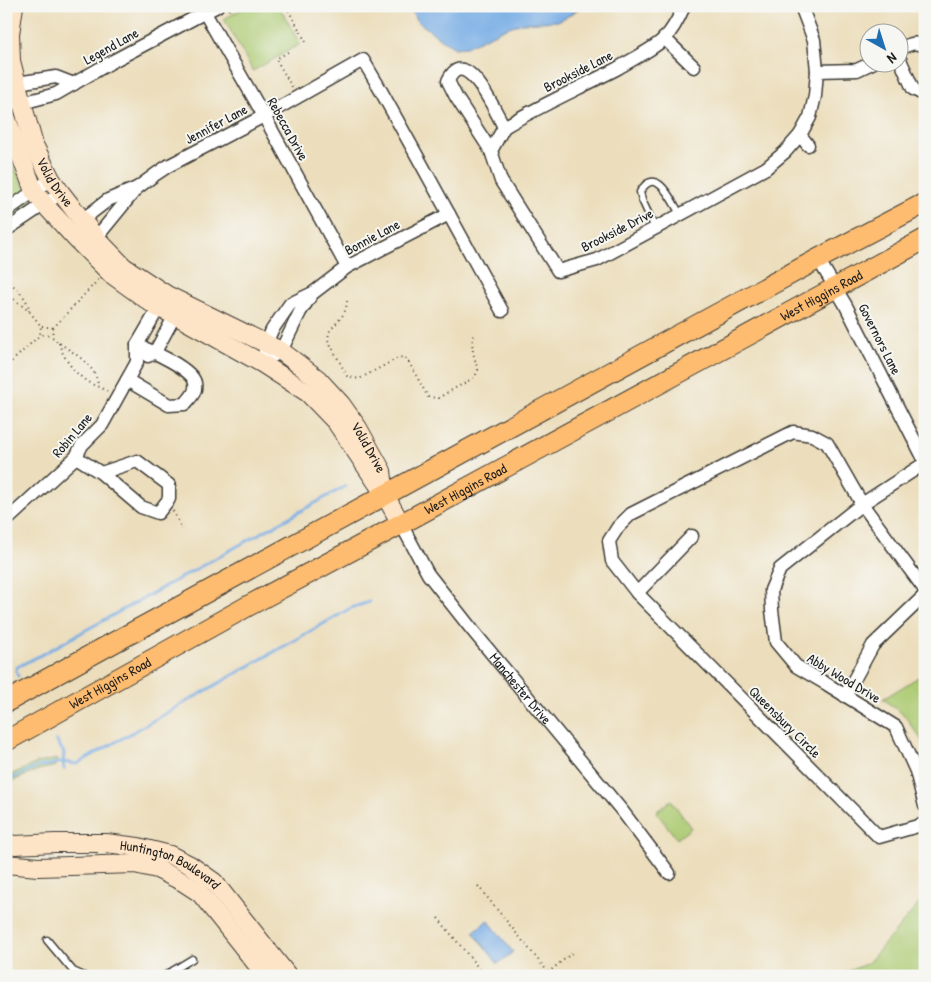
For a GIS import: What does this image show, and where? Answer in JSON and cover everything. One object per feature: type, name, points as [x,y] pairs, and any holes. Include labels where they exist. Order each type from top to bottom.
[{"type":"main road","points":[[6,702],[818,259],[925,203]]},
{"type":"main road","name":"West Higgins Road","points":[[6,741],[248,606],[925,239]]},
{"type":"street","name":"Volid Drive","points":[[14,6],[8,34],[11,88],[14,102],[56,186],[96,238],[124,267],[170,305],[273,347],[318,379],[341,404],[358,428],[382,472],[385,496]]},
{"type":"street","name":"Brookside Lane","points":[[504,127],[532,110],[573,92],[647,52],[664,38],[678,20],[684,6]]},
{"type":"street","name":"Brookside Drive","points":[[491,151],[501,181],[558,271],[596,260],[766,168],[785,152],[804,140],[816,96],[817,71],[814,40],[801,6]]},
{"type":"street","name":"Legend Lane","points":[[14,102],[56,94],[203,10],[220,10]]},
{"type":"street","name":"Rebecca Drive","points":[[203,10],[347,267]]},
{"type":"street","points":[[664,38],[694,67]]},
{"type":"street","points":[[908,46],[915,43],[925,47]]},
{"type":"street","name":"Jennifer Lane","points":[[82,220],[108,200],[137,188],[168,166],[264,116],[363,60],[449,214]]},
{"type":"street","points":[[458,69],[464,69],[471,74],[479,84],[504,127],[491,151],[456,97],[448,81],[451,74],[458,69]]},
{"type":"street","points":[[817,71],[858,70]]},
{"type":"street","points":[[906,72],[913,89],[925,94]]},
{"type":"street","points":[[11,88],[56,77],[74,84]]},
{"type":"street","name":"Volid Drive","points":[[6,117],[39,198],[76,239],[111,274],[170,305],[308,393],[336,422],[385,496]]},
{"type":"street","points":[[6,230],[39,198],[56,186]]},
{"type":"street","name":"Jennifer Lane","points":[[96,238],[137,188]]},
{"type":"street","points":[[6,212],[39,198]]},
{"type":"street","points":[[449,214],[502,311]]},
{"type":"street","name":"Bonnie Lane","points":[[273,347],[272,330],[290,304],[313,293],[347,267],[449,214]]},
{"type":"street","points":[[82,220],[76,239],[96,238]]},
{"type":"street","name":"Governors Lane","points":[[818,259],[836,287],[925,462]]},
{"type":"street","name":"Bonnie Lane","points":[[263,364],[273,347],[313,293]]},
{"type":"street","points":[[138,362],[137,345],[170,305]]},
{"type":"street","points":[[155,352],[170,305]]},
{"type":"street","points":[[127,380],[169,405],[185,404],[194,394],[195,383],[190,373],[155,352],[137,345]]},
{"type":"street","name":"Robin Lane","points":[[6,520],[76,457],[82,445],[102,425],[138,362],[155,352]]},
{"type":"street","name":"Queensbury Circle","points":[[925,590],[862,504],[827,443],[812,435],[793,432],[631,514],[618,527],[609,541],[612,560],[637,593],[879,837],[925,824]]},
{"type":"street","points":[[76,457],[101,473],[141,506],[158,513],[169,499],[169,485],[137,461],[101,473]]},
{"type":"street","name":"Abby Wood Drive","points":[[925,462],[862,504],[780,568],[771,590],[776,642],[796,666],[896,726],[916,771],[925,806]]},
{"type":"street","name":"Manchester Drive","points":[[385,496],[428,574],[623,812],[669,873]]},
{"type":"street","points":[[637,593],[692,536]]},
{"type":"street","points":[[846,696],[873,645],[925,595]]},
{"type":"street","name":"Huntington Boulevard","points":[[6,843],[15,845],[106,843],[138,846],[170,855],[190,865],[214,882],[288,976]]},
{"type":"street","name":"Huntington Boulevard","points":[[6,864],[38,867],[135,864],[157,869],[200,893],[266,976]]},
{"type":"lane","points":[[655,228],[642,200],[640,192],[644,185],[656,182],[663,187],[680,214]]},
{"type":"lane","points":[[47,940],[73,971],[84,976]]},
{"type":"lane","points":[[164,976],[192,959]]},
{"type":"path","points":[[220,10],[235,6]]},
{"type":"path","points":[[286,6],[306,42]]},
{"type":"path","points":[[288,52],[276,59],[293,89]]},
{"type":"path","points":[[6,279],[25,298],[29,311]]},
{"type":"path","points":[[52,336],[53,328],[99,280]]},
{"type":"path","points":[[6,293],[29,311],[41,326],[53,328]]},
{"type":"path","points":[[346,301],[346,309],[329,332],[328,340],[347,376],[359,379],[400,357],[407,359],[428,397],[438,398],[475,377],[478,370],[472,348],[474,332]]},
{"type":"path","points":[[8,365],[40,335],[41,326]]},
{"type":"path","points":[[40,335],[52,336],[76,354],[96,376],[98,386],[88,382],[79,374],[64,355],[59,343]]},
{"type":"path","points":[[173,511],[182,529]]},
{"type":"path","points":[[478,886],[548,972]]},
{"type":"path","points":[[438,918],[485,976]]},
{"type":"path","points":[[544,976],[572,953]]},
{"type":"green space","points":[[247,6],[279,6],[300,44],[253,71],[224,19]]},
{"type":"green space","points":[[6,152],[32,201],[6,224]]},
{"type":"green space","points":[[925,673],[925,747],[904,715],[883,699]]},
{"type":"green space","points":[[58,759],[56,766],[38,770],[6,784],[6,777],[37,763]]},
{"type":"green space","points":[[671,800],[691,828],[677,839],[656,812]]},
{"type":"green space","points":[[925,897],[925,976],[837,976],[868,963]]},
{"type":"water","points":[[410,6],[582,6],[558,21],[522,23],[506,28],[466,47],[455,48],[416,20]]},
{"type":"water","points":[[488,920],[513,952],[498,964],[473,932]]},
{"type":"waterway","points":[[18,676],[17,667],[346,486]]},
{"type":"waterway","points":[[6,781],[37,767],[63,762],[77,764],[351,608],[369,602]]},
{"type":"waterway","points":[[56,740],[64,753],[64,769]]}]
